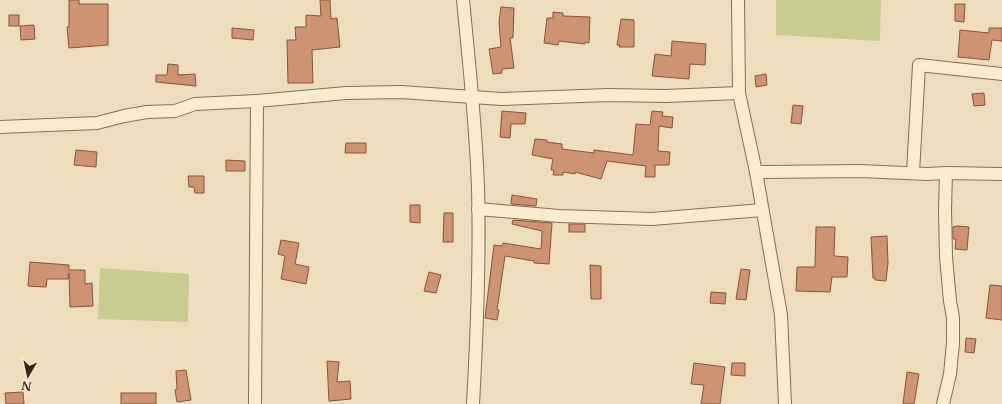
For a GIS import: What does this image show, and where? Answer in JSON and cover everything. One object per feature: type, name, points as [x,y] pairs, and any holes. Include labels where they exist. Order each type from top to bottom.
[{"type":"street","points":[[464,0],[473,98],[478,209],[479,258],[473,404]]},
{"type":"street","points":[[738,0],[739,93],[756,172],[781,315],[785,404]]},
{"type":"street","points":[[913,173],[919,65],[1002,74]]},
{"type":"street","points":[[0,127],[97,123],[147,112],[175,111],[195,104],[257,101],[346,93],[401,92],[501,100],[608,95],[665,96],[739,93]]},
{"type":"street","points":[[254,404],[257,101]]},
{"type":"street","points":[[756,172],[860,171],[927,174],[1002,174]]},
{"type":"street","points":[[943,404],[950,374],[953,344],[953,318],[946,257],[946,173]]},
{"type":"street","points":[[478,209],[559,216],[652,219],[762,210]]},
{"type":"green space","points":[[776,0],[881,0],[880,41],[776,35]]},
{"type":"green space","points":[[100,268],[189,274],[188,322],[98,319]]},
{"type":"building","points":[[69,0],[79,0],[79,4],[108,4],[108,45],[69,48],[67,27],[69,27]]},
{"type":"building","points":[[320,0],[330,0],[331,19],[337,18],[340,47],[312,50],[313,83],[288,83],[287,40],[296,40],[295,27],[306,27],[306,15],[321,16]]},
{"type":"building","points":[[955,4],[965,4],[964,22],[955,21]]},
{"type":"building","points":[[501,7],[514,8],[513,38],[510,38],[514,68],[502,69],[502,73],[493,74],[489,49],[501,47],[499,22]]},
{"type":"building","points":[[553,12],[563,13],[563,16],[590,17],[589,43],[585,42],[585,44],[559,41],[558,45],[544,43],[547,18],[553,18]]},
{"type":"building","points":[[9,15],[19,15],[19,26],[9,26]]},
{"type":"building","points":[[621,19],[634,20],[634,47],[619,47],[620,45],[617,45]]},
{"type":"building","points":[[34,25],[35,39],[21,40],[20,26]]},
{"type":"building","points":[[232,28],[254,30],[253,40],[232,38]]},
{"type":"building","points":[[989,28],[1002,28],[1002,41],[992,40],[989,60],[958,57],[960,30],[989,33]]},
{"type":"building","points":[[672,41],[706,44],[705,65],[690,64],[689,79],[652,76],[655,54],[671,56]]},
{"type":"building","points":[[168,64],[178,65],[178,75],[195,74],[196,86],[156,82],[156,75],[167,75]]},
{"type":"building","points":[[766,74],[767,85],[756,87],[755,76]]},
{"type":"building","points":[[984,93],[985,105],[974,106],[972,94]]},
{"type":"building","points":[[793,105],[803,106],[801,124],[791,123]]},
{"type":"building","points":[[502,111],[526,113],[525,124],[511,124],[510,138],[500,137]]},
{"type":"building","points":[[652,111],[663,112],[662,116],[673,117],[672,128],[659,126],[658,151],[670,152],[669,165],[655,165],[655,177],[645,177],[646,166],[607,161],[601,179],[575,172],[575,174],[563,172],[563,175],[553,175],[554,170],[551,170],[553,159],[532,155],[535,139],[547,140],[547,142],[562,144],[562,149],[594,153],[594,150],[633,155],[636,124],[650,125]]},
{"type":"building","points":[[346,143],[366,143],[366,153],[345,153]]},
{"type":"building","points":[[76,150],[97,152],[96,167],[74,165]]},
{"type":"building","points":[[226,160],[245,161],[245,171],[226,171]]},
{"type":"building","points":[[188,176],[204,176],[204,193],[195,193],[194,187],[189,187]]},
{"type":"building","points":[[512,195],[537,199],[536,206],[511,204]]},
{"type":"building","points":[[410,205],[420,205],[420,223],[410,222]]},
{"type":"building","points":[[444,213],[453,213],[453,242],[443,242]]},
{"type":"building","points":[[513,220],[552,223],[549,264],[534,263],[534,261],[505,256],[497,310],[499,310],[497,320],[485,318],[494,245],[502,246],[503,243],[541,249],[542,231],[512,224]]},
{"type":"building","points":[[569,224],[585,224],[585,232],[569,232]]},
{"type":"building","points":[[816,227],[835,227],[834,256],[848,257],[847,277],[832,277],[830,292],[796,291],[797,267],[815,267]]},
{"type":"building","points":[[953,227],[969,227],[967,250],[955,249],[956,239],[953,239]]},
{"type":"building","points":[[887,236],[888,263],[886,281],[875,280],[875,278],[873,278],[871,237]]},
{"type":"building","points":[[281,240],[299,243],[295,264],[309,267],[306,284],[281,279],[285,256],[278,254]]},
{"type":"building","points":[[30,262],[69,265],[69,270],[85,270],[85,284],[92,283],[93,306],[70,307],[69,273],[68,279],[47,279],[46,287],[28,286]]},
{"type":"building","points":[[590,265],[601,266],[601,299],[591,299]]},
{"type":"building","points":[[741,269],[750,270],[746,300],[736,299]]},
{"type":"building","points":[[429,272],[441,275],[436,293],[424,291]]},
{"type":"building","points":[[990,285],[1002,286],[1002,320],[986,318]]},
{"type":"building","points":[[711,292],[726,293],[725,304],[710,303]]},
{"type":"building","points":[[966,338],[976,339],[974,353],[965,352]]},
{"type":"building","points":[[327,361],[339,362],[337,382],[350,381],[351,399],[329,401]]},
{"type":"building","points":[[694,363],[725,367],[720,404],[701,404],[704,385],[691,384]]},
{"type":"building","points":[[732,363],[745,363],[745,376],[731,375]]},
{"type":"building","points":[[186,370],[191,400],[177,402],[175,390],[177,389],[176,371]]},
{"type":"building","points":[[907,372],[919,374],[914,404],[903,404]]},
{"type":"building","points":[[23,392],[24,404],[6,404],[5,393]]},
{"type":"building","points":[[121,393],[156,393],[156,404],[121,404]]}]
